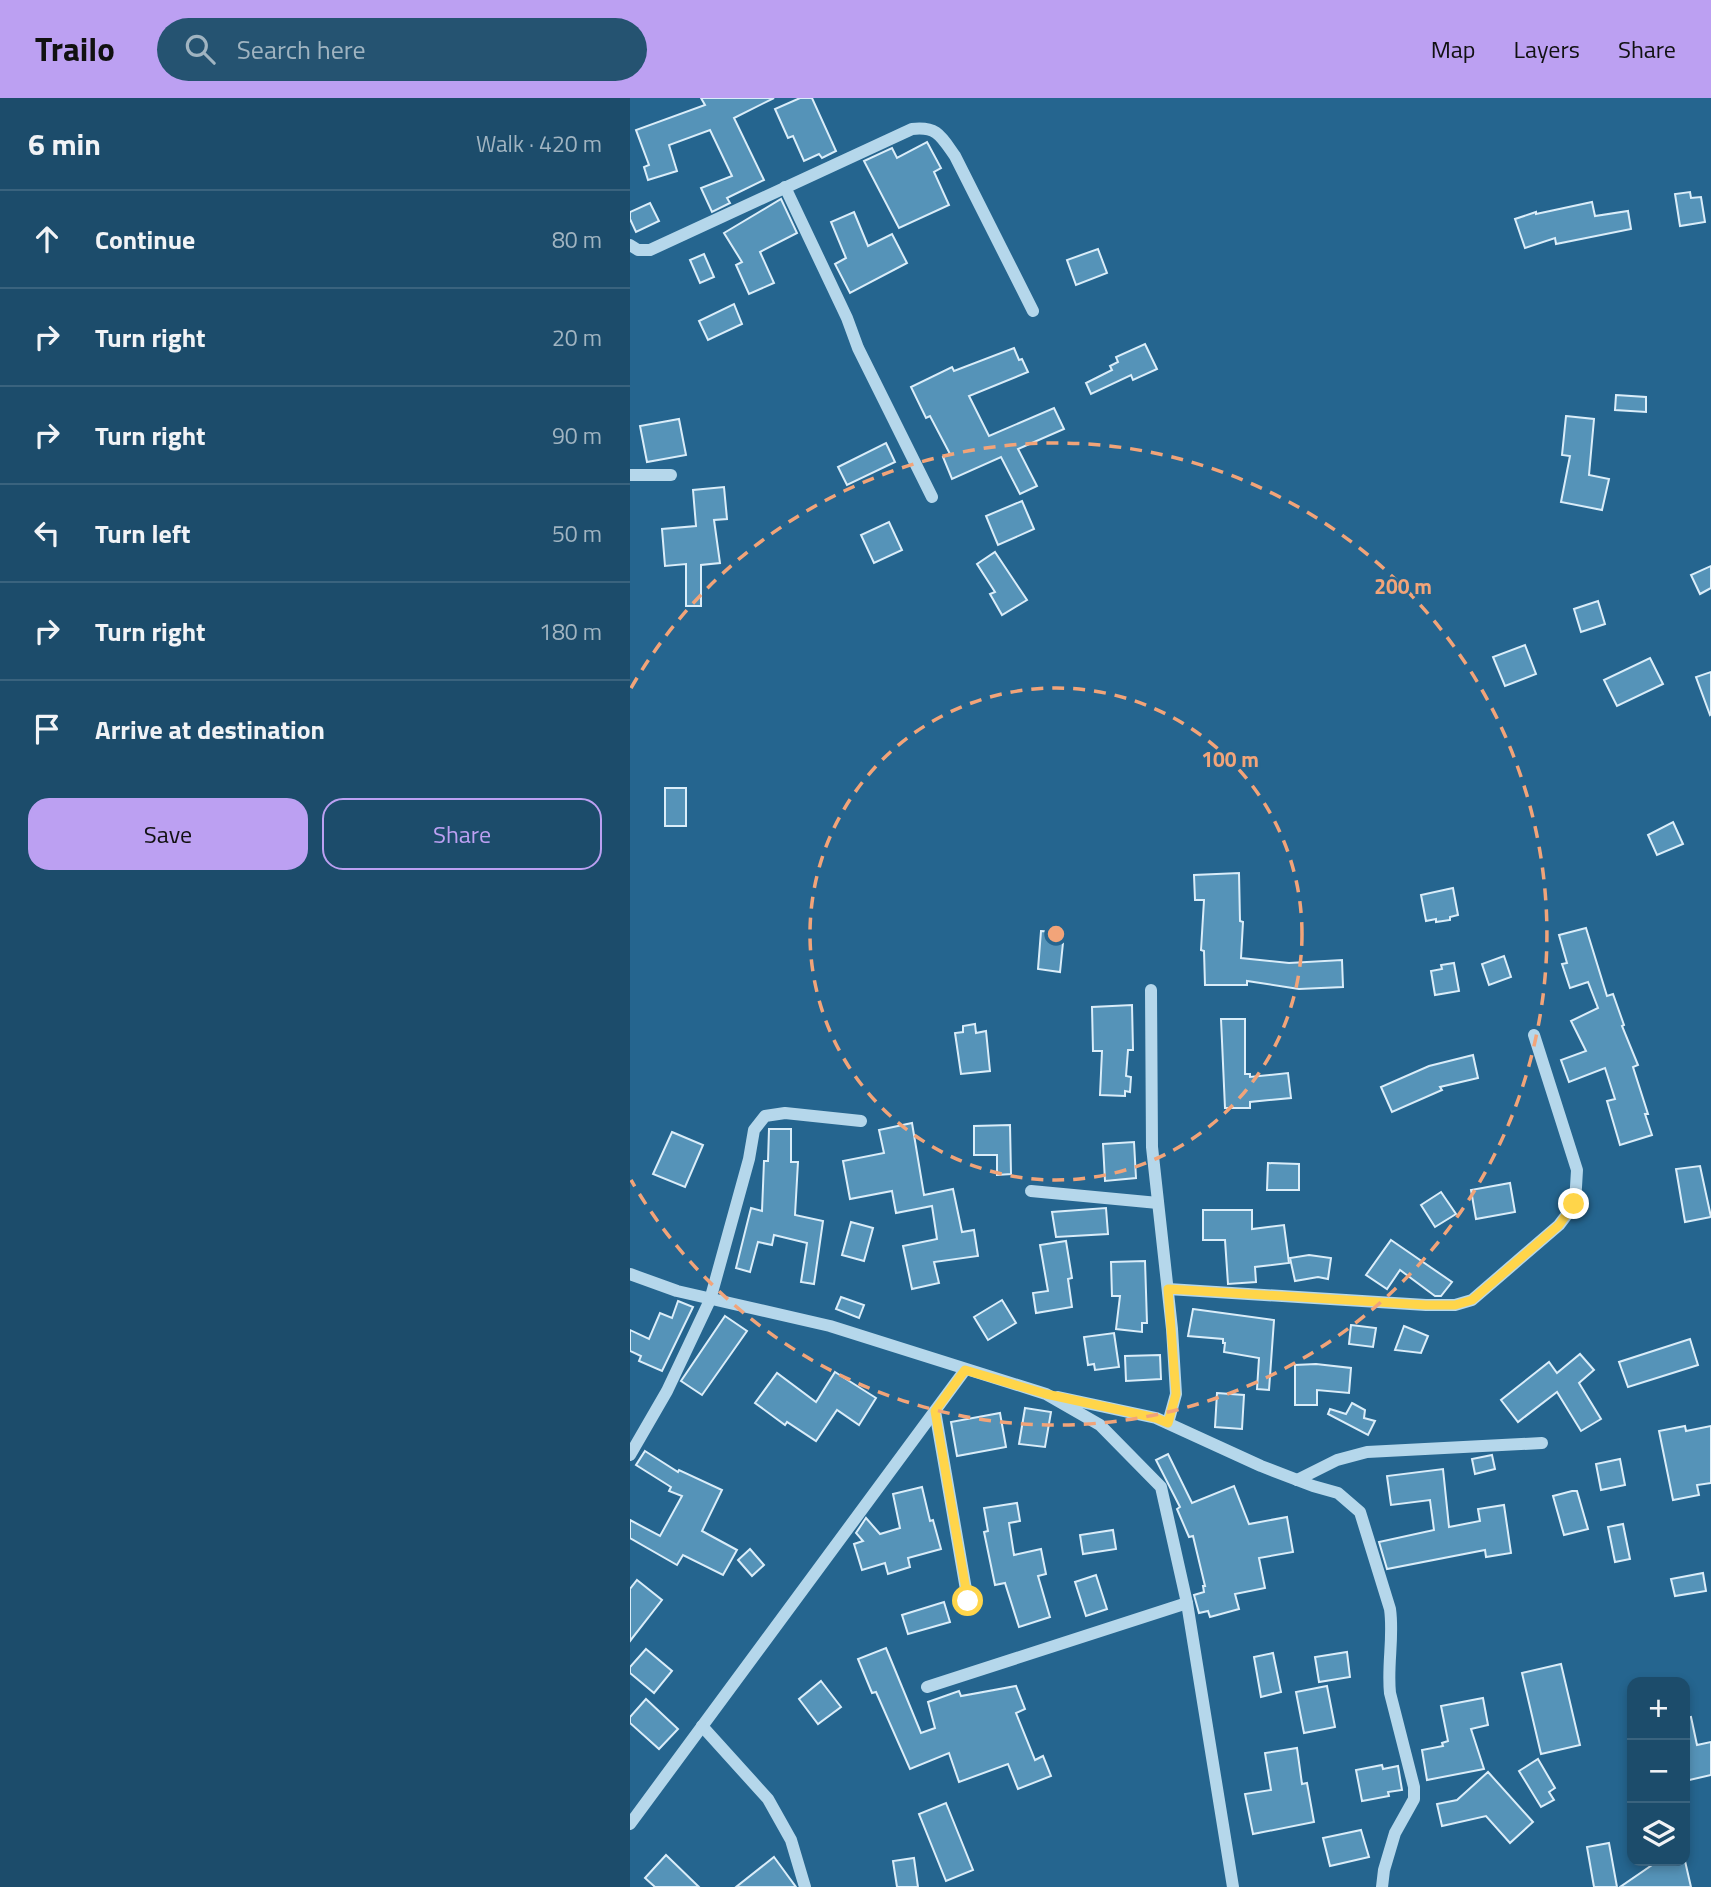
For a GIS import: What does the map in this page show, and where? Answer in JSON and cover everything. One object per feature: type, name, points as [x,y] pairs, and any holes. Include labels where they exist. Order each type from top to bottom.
[{"type":"street","points":[[630,245],[638,250],[650,250],[912,129],[925,127],[934,130],[955,156],[1033,311]]},
{"type":"street","points":[[786,187],[847,318],[858,348],[932,497]]},
{"type":"street","points":[[630,475],[671,475]]},
{"type":"street","points":[[1151,990],[1152,1147],[1168,1289],[1176,1394],[1168,1423]]},
{"type":"street","points":[[1168,1289],[1426,1305],[1455,1305],[1472,1300],[1559,1225],[1574,1204],[1577,1170],[1534,1035]]},
{"type":"street","points":[[630,1455],[667,1391],[710,1300],[749,1158],[754,1130],[765,1116],[785,1112],[861,1121]]},
{"type":"street","points":[[1031,1191],[1158,1203]]},
{"type":"street","points":[[630,1274],[710,1300],[830,1326],[1046,1394],[1156,1418],[1297,1480],[1338,1493],[1360,1512],[1391,1609],[1388,1679],[1415,1787],[1414,1799],[1395,1833],[1382,1887]]},
{"type":"street","points":[[630,1824],[965,1370]]},
{"type":"street","points":[[1046,1394],[1100,1425],[1161,1487],[1187,1603],[1233,1887]]},
{"type":"street","points":[[935,1411],[968,1601]]},
{"type":"street","points":[[1297,1480],[1337,1460],[1367,1452],[1542,1443]]},
{"type":"street","points":[[927,1687],[1187,1603]]},
{"type":"street","points":[[702,1727],[768,1798],[790,1840],[805,1887]]},
{"type":"building","points":[[701,98],[774,98],[734,118],[764,180],[727,198],[730,203],[712,212],[701,188],[732,176],[710,130],[669,145],[677,171],[648,180],[644,167],[649,165],[636,130],[705,105]]},
{"type":"building","points":[[800,98],[812,98],[836,151],[822,158],[819,154],[804,161],[793,136],[788,138],[775,109]]},
{"type":"building","points":[[927,142],[941,168],[934,172],[949,205],[899,228],[864,161],[892,148],[897,158]]},
{"type":"building","points":[[1690,192],[1691,198],[1701,197],[1705,222],[1680,226],[1675,194]]},
{"type":"building","points":[[781,199],[797,233],[760,252],[774,283],[749,294],[736,265],[742,262],[724,233]]},
{"type":"building","points":[[1592,202],[1595,216],[1628,211],[1631,229],[1556,244],[1555,238],[1525,248],[1515,219],[1536,212]]},
{"type":"building","points":[[650,203],[659,221],[636,232],[630,212]]},
{"type":"building","points":[[854,212],[868,246],[892,234],[907,263],[850,293],[835,264],[846,258],[831,222]]},
{"type":"building","points":[[1098,249],[1107,273],[1076,285],[1067,260]]},
{"type":"building","points":[[704,254],[714,277],[700,283],[690,260]]},
{"type":"building","points":[[734,304],[742,324],[708,340],[699,321]]},
{"type":"building","points":[[1145,344],[1157,369],[1133,380],[1131,375],[1091,394],[1086,383],[1112,370],[1110,366],[1118,362],[1116,357]]},
{"type":"building","points":[[1014,348],[1028,372],[969,396],[989,436],[1054,408],[1064,429],[1018,449],[1037,486],[1020,494],[1001,457],[952,479],[943,457],[950,454],[930,416],[926,418],[911,387],[952,367],[954,371]]},
{"type":"building","points":[[1616,395],[1646,397],[1646,412],[1615,410]]},
{"type":"building","points":[[1566,416],[1594,419],[1589,475],[1609,479],[1602,510],[1561,502],[1570,456],[1562,455]]},
{"type":"building","points":[[679,419],[686,455],[647,462],[640,426]]},
{"type":"building","points":[[886,443],[895,462],[847,485],[838,467]]},
{"type":"building","points":[[724,487],[727,519],[714,520],[720,563],[701,565],[701,606],[686,606],[686,564],[665,566],[662,529],[696,526],[693,490]]},
{"type":"building","points":[[1022,501],[1034,529],[998,545],[986,516]]},
{"type":"building","points":[[889,522],[902,550],[874,563],[861,535]]},
{"type":"building","points":[[995,552],[1027,600],[1002,615],[990,594],[995,592],[977,564]]},
{"type":"building","points":[[1711,566],[1711,588],[1700,594],[1691,575]]},
{"type":"building","points":[[1598,601],[1605,624],[1581,632],[1574,609]]},
{"type":"building","points":[[1525,645],[1536,674],[1505,686],[1493,657]]},
{"type":"building","points":[[1650,658],[1663,684],[1617,706],[1604,680]]},
{"type":"building","points":[[1711,672],[1711,714],[1710,715],[1696,677]]},
{"type":"building","points":[[665,788],[686,788],[686,826],[665,826]]},
{"type":"building","points":[[1673,822],[1683,844],[1657,855],[1648,835]]},
{"type":"building","points":[[1239,873],[1240,921],[1243,922],[1241,958],[1289,963],[1342,960],[1343,987],[1299,989],[1247,981],[1247,985],[1205,985],[1204,951],[1201,950],[1204,900],[1195,900],[1194,875]]},
{"type":"building","points":[[1453,888],[1458,915],[1450,917],[1450,920],[1426,921],[1421,895]]},
{"type":"building","points":[[1586,928],[1607,996],[1613,994],[1624,1025],[1622,1026],[1638,1065],[1633,1067],[1652,1135],[1620,1145],[1607,1101],[1615,1099],[1605,1068],[1569,1082],[1561,1060],[1586,1051],[1571,1021],[1598,1008],[1588,982],[1570,988],[1562,964],[1567,963],[1559,935]]},
{"type":"building","points":[[1041,931],[1064,933],[1060,972],[1038,969]]},
{"type":"building","points":[[1504,956],[1511,977],[1489,985],[1482,964]]},
{"type":"building","points":[[1454,963],[1459,991],[1435,995],[1431,971],[1442,969],[1441,965]]},
{"type":"building","points":[[1132,1005],[1133,1050],[1128,1050],[1126,1076],[1131,1077],[1130,1092],[1125,1091],[1125,1096],[1100,1095],[1102,1051],[1093,1051],[1092,1007]]},
{"type":"building","points":[[1221,1019],[1245,1019],[1245,1074],[1250,1074],[1250,1077],[1288,1073],[1291,1098],[1250,1102],[1250,1108],[1225,1108]]},
{"type":"building","points":[[975,1024],[976,1033],[986,1031],[990,1071],[961,1074],[955,1033],[963,1032],[963,1026]]},
{"type":"building","points":[[1473,1055],[1478,1078],[1440,1087],[1442,1090],[1392,1112],[1381,1087],[1429,1066]]},
{"type":"building","points":[[912,1123],[924,1195],[953,1189],[962,1232],[974,1230],[978,1256],[934,1262],[939,1283],[912,1289],[903,1246],[937,1239],[932,1206],[896,1213],[892,1191],[850,1199],[843,1161],[884,1153],[879,1130]]},
{"type":"building","points":[[1010,1125],[1011,1174],[997,1175],[997,1155],[974,1155],[974,1126]]},
{"type":"building","points":[[769,1129],[791,1129],[791,1162],[798,1162],[795,1215],[823,1221],[814,1284],[801,1282],[807,1243],[774,1235],[772,1245],[758,1242],[750,1272],[736,1268],[751,1208],[762,1211],[764,1161],[768,1161]]},
{"type":"building","points":[[672,1132],[703,1145],[685,1187],[653,1174]]},
{"type":"building","points":[[1134,1142],[1136,1178],[1105,1181],[1103,1144]]},
{"type":"building","points":[[1268,1163],[1299,1164],[1299,1190],[1267,1190]]},
{"type":"building","points":[[1700,1166],[1711,1217],[1685,1222],[1676,1169]]},
{"type":"building","points":[[1510,1183],[1515,1212],[1476,1219],[1471,1190]]},
{"type":"building","points":[[1441,1192],[1456,1214],[1435,1227],[1421,1205]]},
{"type":"building","points":[[1106,1208],[1108,1234],[1056,1237],[1052,1212]]},
{"type":"building","points":[[1203,1210],[1252,1210],[1252,1229],[1284,1225],[1289,1263],[1255,1267],[1256,1282],[1228,1284],[1225,1240],[1203,1240]]},
{"type":"building","points":[[851,1222],[873,1228],[864,1261],[842,1255]]},
{"type":"building","points":[[1391,1240],[1452,1282],[1441,1296],[1435,1296],[1400,1270],[1387,1289],[1366,1275]]},
{"type":"building","points":[[1066,1241],[1072,1278],[1068,1279],[1072,1307],[1036,1313],[1033,1293],[1048,1291],[1040,1245]]},
{"type":"building","points":[[1309,1255],[1331,1258],[1328,1279],[1318,1277],[1295,1281],[1290,1258]]},
{"type":"building","points":[[1145,1261],[1147,1323],[1142,1323],[1142,1332],[1116,1329],[1120,1296],[1112,1296],[1111,1262]]},
{"type":"building","points":[[841,1297],[864,1305],[859,1318],[836,1309]]},
{"type":"building","points":[[1002,1300],[1016,1323],[988,1340],[974,1317]]},
{"type":"building","points":[[678,1301],[693,1307],[662,1371],[639,1361],[641,1356],[630,1351],[630,1330],[649,1339],[660,1313],[672,1318]]},
{"type":"building","points":[[1193,1309],[1274,1320],[1269,1390],[1257,1389],[1259,1358],[1224,1352],[1223,1339],[1188,1336]]},
{"type":"building","points":[[725,1316],[747,1331],[702,1395],[681,1381]]},
{"type":"building","points":[[1351,1325],[1376,1328],[1373,1347],[1349,1344]]},
{"type":"building","points":[[1404,1326],[1428,1336],[1421,1353],[1395,1350]]},
{"type":"building","points":[[1114,1333],[1119,1367],[1095,1370],[1094,1364],[1088,1365],[1084,1337]]},
{"type":"building","points":[[1690,1339],[1698,1365],[1628,1387],[1619,1362]]},
{"type":"building","points":[[1580,1354],[1594,1370],[1579,1383],[1601,1419],[1581,1431],[1557,1392],[1518,1422],[1501,1400],[1549,1362],[1557,1373]]},
{"type":"building","points":[[1160,1355],[1161,1379],[1126,1381],[1125,1356]]},
{"type":"building","points":[[1316,1364],[1351,1368],[1349,1393],[1317,1390],[1317,1405],[1295,1405],[1295,1365]]},
{"type":"building","points":[[835,1372],[876,1398],[859,1425],[837,1410],[816,1441],[787,1422],[785,1425],[755,1403],[777,1373],[816,1402]]},
{"type":"building","points":[[1217,1393],[1244,1395],[1242,1429],[1215,1427]]},
{"type":"building","points":[[1352,1403],[1365,1410],[1364,1418],[1375,1421],[1368,1435],[1328,1414],[1330,1409],[1346,1414]]},
{"type":"building","points":[[1025,1408],[1051,1412],[1045,1447],[1019,1444]]},
{"type":"building","points":[[1000,1413],[1006,1447],[957,1456],[951,1422]]},
{"type":"building","points":[[1685,1426],[1686,1431],[1711,1426],[1711,1483],[1697,1485],[1699,1495],[1673,1500],[1659,1431]]},
{"type":"building","points":[[645,1451],[678,1472],[679,1470],[722,1490],[702,1531],[737,1550],[723,1575],[683,1555],[677,1565],[630,1538],[630,1520],[660,1536],[682,1496],[669,1491],[671,1487],[636,1465]]},
{"type":"building","points":[[1168,1454],[1192,1503],[1234,1486],[1249,1524],[1287,1517],[1293,1552],[1259,1558],[1265,1588],[1235,1594],[1239,1609],[1210,1617],[1208,1611],[1199,1613],[1194,1595],[1204,1592],[1205,1586],[1193,1536],[1189,1537],[1177,1509],[1180,1507],[1156,1460]]},
{"type":"building","points":[[1492,1455],[1495,1469],[1475,1474],[1472,1459]]},
{"type":"building","points":[[1620,1459],[1625,1485],[1601,1490],[1596,1464]]},
{"type":"building","points":[[1443,1469],[1449,1527],[1480,1521],[1478,1509],[1504,1505],[1511,1553],[1486,1557],[1485,1550],[1387,1569],[1379,1542],[1434,1530],[1430,1500],[1391,1505],[1387,1476]]},
{"type":"building","points":[[922,1487],[930,1521],[933,1520],[941,1549],[908,1558],[910,1567],[888,1574],[885,1563],[862,1570],[854,1544],[863,1541],[856,1533],[866,1518],[880,1534],[900,1528],[893,1494]]},
{"type":"building","points":[[1577,1491],[1588,1529],[1564,1535],[1553,1496]]},
{"type":"building","points":[[1017,1503],[1020,1521],[1009,1523],[1014,1555],[1041,1549],[1046,1574],[1038,1576],[1050,1617],[1019,1627],[1005,1583],[995,1585],[984,1532],[988,1531],[984,1508]]},
{"type":"building","points":[[1623,1524],[1630,1559],[1615,1562],[1608,1527]]},
{"type":"building","points":[[1113,1530],[1116,1549],[1083,1554],[1080,1535]]},
{"type":"building","points":[[750,1549],[764,1565],[752,1576],[738,1560]]},
{"type":"building","points":[[1703,1573],[1706,1591],[1675,1596],[1671,1579]]},
{"type":"building","points":[[1096,1575],[1107,1609],[1086,1616],[1075,1582]]},
{"type":"building","points":[[637,1580],[662,1600],[630,1641],[630,1589]]},
{"type":"building","points":[[944,1602],[950,1622],[908,1634],[902,1615]]},
{"type":"building","points":[[886,1648],[921,1733],[935,1728],[928,1702],[959,1691],[961,1696],[1016,1686],[1025,1709],[1016,1713],[1035,1760],[1043,1756],[1051,1776],[1018,1789],[1008,1764],[959,1782],[949,1753],[910,1769],[876,1692],[872,1693],[858,1659]]},
{"type":"building","points":[[646,1649],[672,1671],[654,1693],[630,1673],[630,1667]]},
{"type":"building","points":[[1347,1652],[1350,1677],[1319,1682],[1315,1657]]},
{"type":"building","points":[[1273,1653],[1281,1692],[1261,1697],[1254,1657]]},
{"type":"building","points":[[1561,1664],[1580,1745],[1541,1754],[1522,1673]]},
{"type":"building","points":[[821,1681],[841,1707],[818,1724],[799,1699]]},
{"type":"building","points":[[1327,1686],[1335,1727],[1304,1733],[1296,1692]]},
{"type":"building","points":[[1483,1698],[1488,1725],[1471,1729],[1484,1769],[1427,1780],[1422,1750],[1443,1746],[1442,1743],[1448,1741],[1441,1706]]},
{"type":"building","points":[[646,1699],[678,1729],[659,1749],[630,1723],[630,1717]]},
{"type":"building","points":[[1690,1717],[1697,1745],[1711,1742],[1711,1775],[1690,1780],[1690,1740]]},
{"type":"building","points":[[1297,1748],[1302,1784],[1307,1783],[1314,1822],[1253,1834],[1245,1794],[1271,1790],[1265,1753]]},
{"type":"building","points":[[1538,1759],[1555,1788],[1549,1792],[1554,1800],[1541,1807],[1519,1771]]},
{"type":"building","points":[[1382,1765],[1383,1769],[1398,1766],[1402,1790],[1388,1792],[1389,1796],[1362,1801],[1356,1770]]},
{"type":"building","points":[[1488,1772],[1533,1822],[1510,1843],[1486,1816],[1442,1826],[1437,1804],[1457,1800]]},
{"type":"building","points":[[946,1803],[973,1870],[946,1881],[919,1814]]},
{"type":"building","points":[[1361,1830],[1369,1857],[1330,1866],[1323,1838]]},
{"type":"building","points":[[1609,1843],[1617,1887],[1594,1887],[1587,1847]]},
{"type":"building","points":[[666,1855],[699,1887],[655,1887],[645,1878]]},
{"type":"building","points":[[774,1857],[796,1887],[736,1887]]},
{"type":"building","points":[[914,1858],[918,1887],[897,1887],[893,1861]]},
{"type":"building","points":[[1651,1866],[1686,1866],[1691,1887],[1620,1887]]},
{"type":"route","points":[[968,1601],[935,1411],[965,1370],[1046,1394],[1168,1423],[1176,1394],[1168,1289],[1455,1305],[1472,1300],[1559,1225],[1574,1204]]}]
